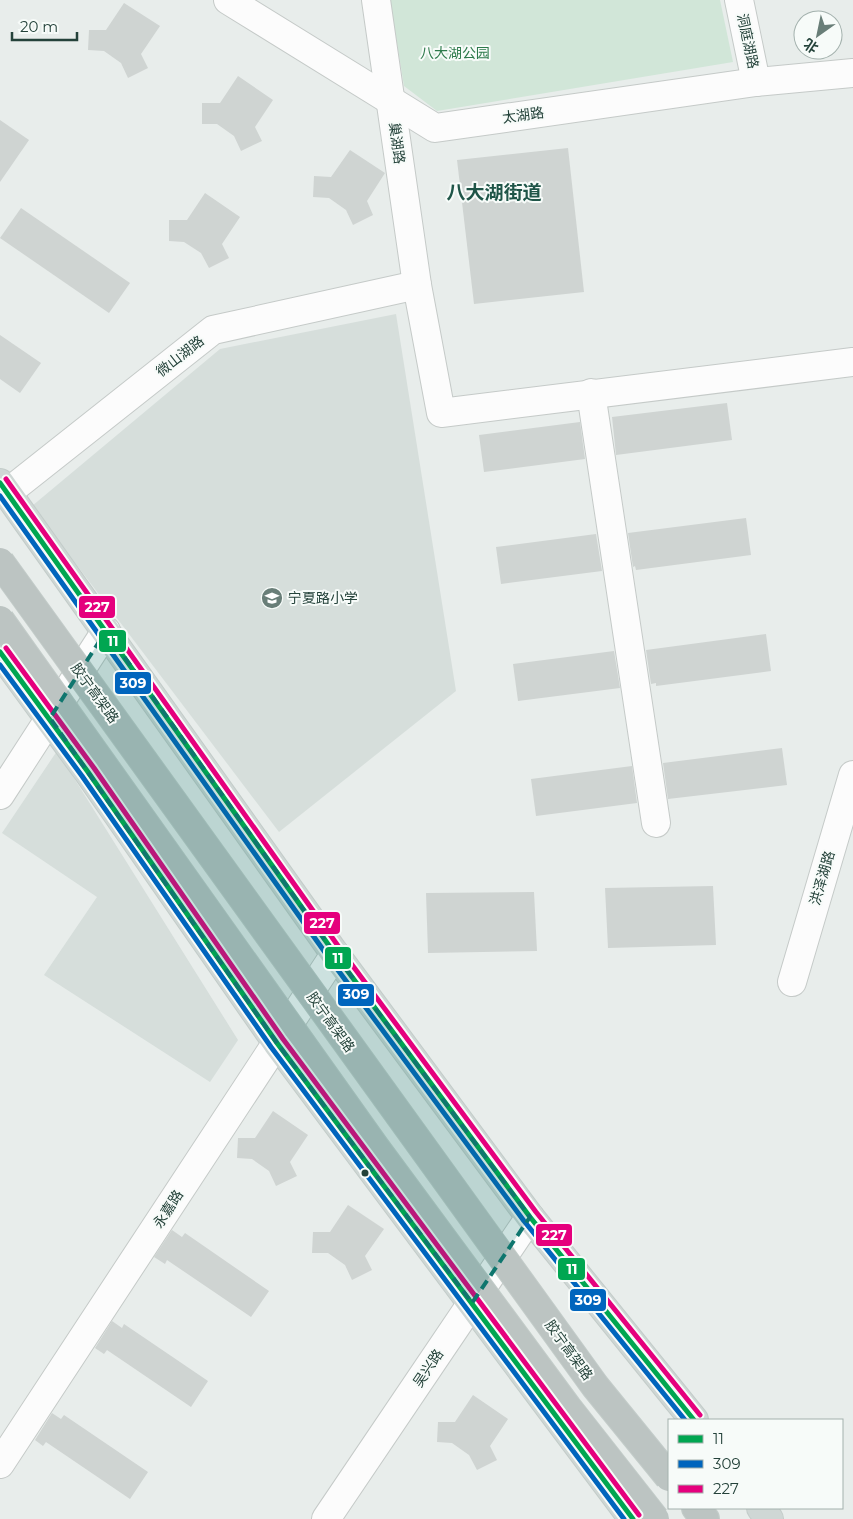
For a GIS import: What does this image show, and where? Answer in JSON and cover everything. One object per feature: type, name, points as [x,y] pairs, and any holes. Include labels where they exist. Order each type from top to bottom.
[{"type":"highway","name":"胶宁高架路","points":[[0,562],[595,1386],[668,1476]]},
{"type":"highway","points":[[0,620],[375,1147],[567,1407],[655,1519]]},
{"type":"highway","points":[[697,1509],[705,1519]]},
{"type":"main road","points":[[4,488],[335,954],[530,1217],[693,1419]]},
{"type":"main road","points":[[0,652],[50,718],[277,1043],[633,1519]]},
{"type":"street","name":"太湖路","points":[[228,0],[435,128],[756,82],[853,73]]},
{"type":"street","name":"巢湖路","points":[[376,0],[417,285],[440,413],[591,393]]},
{"type":"street","name":"洞庭湖路","points":[[739,0],[756,82]]},
{"type":"street","name":"微山湖路","points":[[4,488],[213,330],[417,285]]},
{"type":"street","points":[[656,823],[591,393],[853,362]]},
{"type":"street","points":[[0,795],[106,631]]},
{"type":"street","name":"洪泽湖路","points":[[792,982],[853,774]]},
{"type":"street","name":"永嘉路","points":[[0,1464],[335,954]]},
{"type":"street","name":"吴兴路","points":[[326,1519],[530,1217]]},
{"type":"highlighted area","points":[[106,631],[335,954],[530,1217],[472,1303],[277,1043],[50,718]]},
{"type":"shaded area","name":"宁夏路小学","points":[[396,314],[456,691],[279,832],[32,506],[220,349]]},
{"type":"shaded area","points":[[57,751],[238,1040],[210,1082],[44,975],[97,897],[2,833]]},
{"type":"green space","name":"八大湖公园","points":[[390,0],[720,0],[733,62],[437,111],[404,86]]},
{"type":"building","points":[[124,3],[160,26],[141,54],[148,68],[128,78],[121,63],[104,51],[88,50],[89,30],[106,30]]},
{"type":"building","points":[[238,76],[273,100],[255,127],[262,141],[241,151],[234,136],[217,124],[202,124],[202,103],[220,103]]},
{"type":"building","points":[[0,120],[29,140],[0,182]]},
{"type":"building","points":[[568,148],[584,292],[474,304],[457,160]]},
{"type":"building","points":[[350,150],[385,173],[367,201],[373,215],[353,225],[346,210],[329,198],[313,197],[314,176],[331,177]]},
{"type":"building","points":[[205,193],[240,217],[222,244],[229,258],[209,268],[201,253],[184,242],[169,241],[169,220],[187,220]]},
{"type":"building","points":[[21,208],[130,283],[109,313],[0,238]]},
{"type":"building","points":[[0,335],[41,363],[20,393],[0,379]]},
{"type":"building","points":[[727,403],[732,440],[616,455],[612,417]]},
{"type":"building","points":[[580,422],[585,459],[484,472],[479,435]]},
{"type":"building","points":[[746,518],[751,555],[636,570],[635,566],[633,567],[628,533]]},
{"type":"building","points":[[596,534],[602,571],[501,584],[496,547]]},
{"type":"building","points":[[766,634],[771,671],[656,686],[656,683],[651,684],[646,650]]},
{"type":"building","points":[[614,651],[620,688],[518,701],[513,664]]},
{"type":"building","points":[[782,748],[787,785],[668,799],[663,763]]},
{"type":"building","points":[[632,766],[637,803],[536,816],[531,779]]},
{"type":"building","points":[[713,886],[716,945],[608,948],[605,888]]},
{"type":"building","points":[[534,892],[537,951],[428,953],[426,893]]},
{"type":"building","points":[[273,1111],[308,1135],[290,1162],[297,1176],[276,1186],[269,1171],[252,1159],[237,1158],[238,1138],[255,1138]]},
{"type":"building","points":[[348,1205],[384,1229],[365,1256],[372,1270],[352,1280],[345,1265],[328,1253],[312,1253],[313,1232],[330,1232]]},
{"type":"building","points":[[172,1230],[182,1237],[185,1233],[269,1291],[251,1317],[167,1260],[165,1264],[154,1257]]},
{"type":"building","points":[[112,1321],[122,1328],[124,1324],[208,1381],[191,1407],[107,1350],[104,1354],[95,1348]]},
{"type":"building","points":[[473,1395],[508,1419],[490,1446],[497,1460],[477,1470],[469,1455],[452,1443],[437,1442],[438,1422],[455,1422]]},
{"type":"building","points":[[52,1413],[61,1419],[64,1415],[148,1472],[130,1499],[46,1442],[43,1446],[35,1440]]},
{"type":"transit line","name":"227","points":[[6,479],[341,950],[536,1212],[700,1415]]},
{"type":"transit line","name":"11","points":[[0,483],[335,954],[530,1217],[693,1419]]},
{"type":"transit line","name":"309","points":[[0,496],[329,958],[524,1221],[684,1419]]},
{"type":"transit line","name":"227","points":[[6,648],[94,768],[283,1039],[639,1515]]},
{"type":"transit line","name":"11","points":[[0,652],[88,772],[277,1043],[633,1519]]},
{"type":"transit line","name":"309","points":[[0,665],[82,776],[271,1047],[624,1519]]},
{"type":"place","name":"宁夏路小学","points":[[272,598]]},
{"type":"district","name":"八大湖街道","points":[[494,192]]}]
